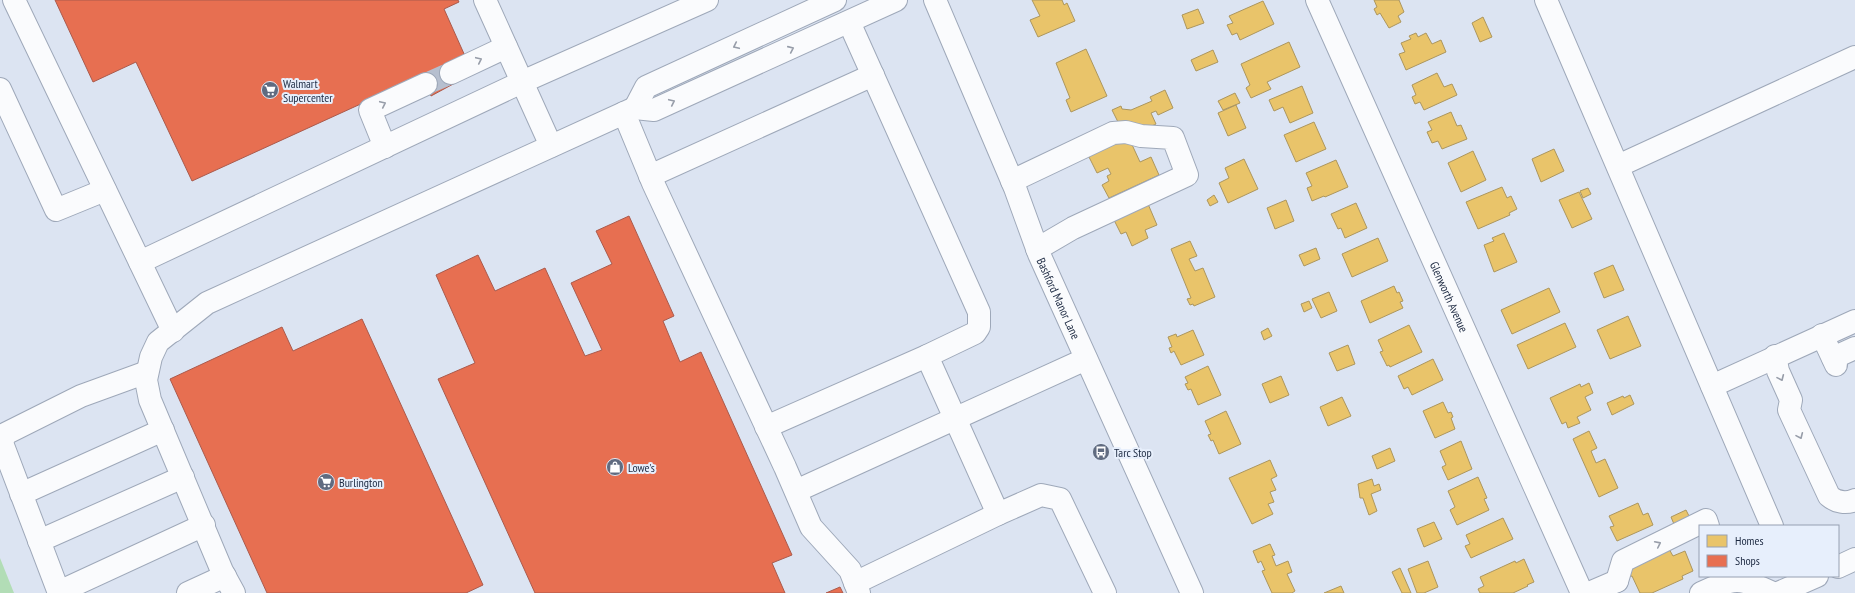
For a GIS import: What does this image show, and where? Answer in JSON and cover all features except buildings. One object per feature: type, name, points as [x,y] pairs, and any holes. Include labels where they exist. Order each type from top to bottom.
[{"type":"street","points":[[14,0],[173,331]]},
{"type":"street","points":[[485,0],[551,146]]},
{"type":"street","points":[[140,262],[522,82],[707,0]]},
{"type":"street","points":[[629,110],[646,87],[835,0]]},
{"type":"street","points":[[188,593],[230,585],[150,400],[146,380],[151,357],[158,342],[207,303],[629,110],[654,110],[896,0]]},
{"type":"street","name":"Bashford Manor Lane","points":[[935,0],[1012,181],[1037,249],[1192,593]]},
{"type":"street","name":"Glenworth Avenue","points":[[1317,0],[1582,593]]},
{"type":"street","points":[[1546,0],[1772,525]]},
{"type":"street","points":[[766,427],[927,356],[975,333],[979,327],[979,312],[849,22]]},
{"type":"street","points":[[451,73],[506,47]]},
{"type":"street","points":[[1618,166],[1855,57]]},
{"type":"street","points":[[650,176],[873,75]]},
{"type":"street","points":[[385,146],[370,110],[426,84]]},
{"type":"street","points":[[0,89],[56,210],[105,190]]},
{"type":"street","points":[[629,110],[650,176],[811,527],[850,570],[857,588],[998,514],[1042,495],[1060,499],[1101,592]]},
{"type":"street","points":[[1012,181],[1113,133],[1126,132],[1141,136],[1173,138],[1187,175],[1073,228],[1037,249]]},
{"type":"street","points":[[1712,386],[1775,356],[1855,321]]},
{"type":"street","points":[[1822,335],[1835,361],[1855,348]]},
{"type":"street","points":[[927,356],[998,514]]},
{"type":"street","points":[[1775,356],[1778,371],[1790,400],[1788,410],[1828,496],[1833,500],[1841,502],[1851,502],[1855,500]]},
{"type":"street","points":[[796,492],[1086,359]]},
{"type":"street","points":[[148,372],[81,396],[5,434],[2,444],[59,592],[204,525]]},
{"type":"street","points":[[22,494],[163,430]]},
{"type":"street","points":[[39,541],[183,477]]},
{"type":"street","points":[[1589,593],[1622,587],[1623,562],[1699,527]]},
{"type":"street","points":[[1839,567],[1855,559]]},
{"type":"street","points":[[1790,585],[1814,577]]},
{"type":"street","points":[[1701,593],[1729,578],[1743,580],[1773,593]]},
{"type":"green space","points":[[0,558],[14,593],[0,593]]},
{"type":"tunnel","points":[[426,84],[451,73]]},
{"type":"place","name":"Walmart Supercenter","points":[[270,90]]},
{"type":"place","name":"Tarc Stop","points":[[1101,452]]},
{"type":"place","name":"Lowe's","points":[[615,467]]},
{"type":"place","name":"Burlington","points":[[326,482]]}]
